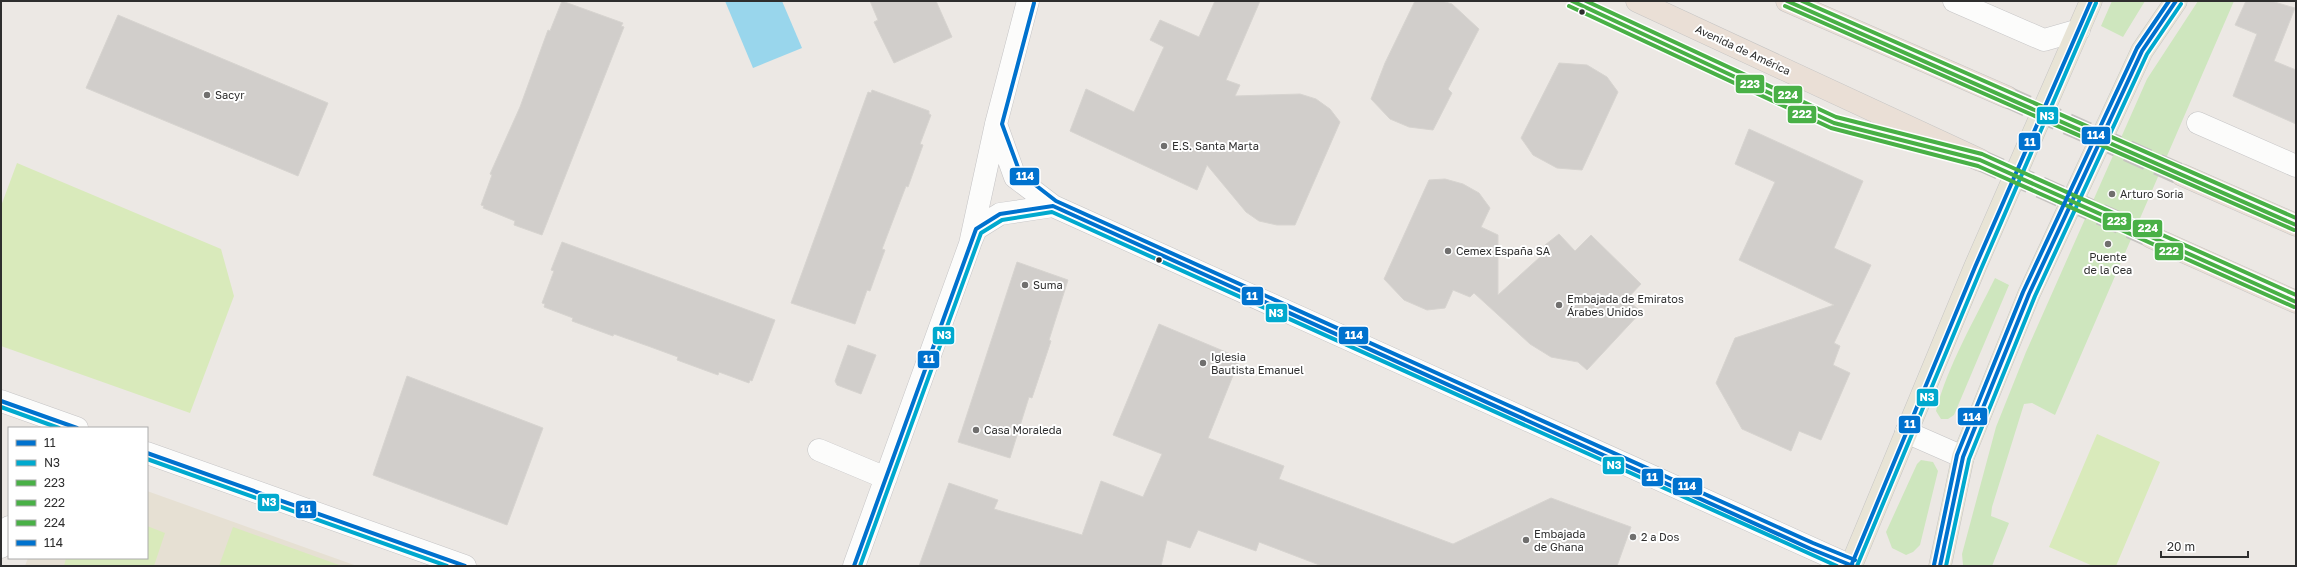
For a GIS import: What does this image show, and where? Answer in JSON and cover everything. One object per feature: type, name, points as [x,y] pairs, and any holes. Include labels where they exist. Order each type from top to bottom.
[{"type":"highway","name":"Avenida de América","points":[[1637,1],[1980,160]]},
{"type":"highway","points":[[1787,1],[2007,97]]},
{"type":"highway","points":[[2182,175],[2296,225]]},
{"type":"highway","points":[[2150,237],[2296,302]]},
{"type":"main road","points":[[1852,566],[1906,432],[2091,1]]},
{"type":"main road","points":[[1940,566],[1963,457],[2029,294],[2142,50],[2176,1]]},
{"type":"street","points":[[970,244],[996,124],[1028,1]]},
{"type":"street","points":[[1954,1],[2044,40],[2079,30]]},
{"type":"street","points":[[2198,123],[2296,166]]},
{"type":"street","points":[[996,124],[1014,177],[1053,206],[1852,566]]},
{"type":"street","points":[[854,566],[976,229],[1000,214],[1053,206]]},
{"type":"street","points":[[1,401],[49,423],[71,427]]},
{"type":"street","points":[[1906,432],[1963,457]]},
{"type":"street","points":[[819,450],[886,478]]},
{"type":"street","points":[[148,453],[465,566]]},
{"type":"street","points":[[1,547],[8,530]]},
{"type":"shaded area","points":[[148,491],[357,566],[25,566],[28,559],[148,559]]},
{"type":"green space","points":[[2112,1],[2145,1],[2123,37],[2101,26]]},
{"type":"green space","points":[[2198,1],[2234,1],[2055,415],[2032,403],[2024,404],[1992,507],[1991,516],[2009,523],[1992,566],[1963,565],[1962,554],[1996,427],[2026,352],[2147,79]]},
{"type":"green space","points":[[17,163],[221,249],[234,296],[190,413],[1,346],[1,206]]},
{"type":"green space","points":[[1995,278],[2009,285],[1954,415],[1948,419],[1941,419],[1936,411],[1947,377],[1962,343]]},
{"type":"green space","points":[[2097,434],[2160,462],[2116,566],[2093,566],[2049,547]]},
{"type":"green space","points":[[1921,460],[1933,462],[1938,471],[1920,545],[1913,552],[1906,555],[1892,548],[1886,532],[1917,464]]},
{"type":"green space","points":[[148,526],[165,533],[154,566],[64,566],[66,559],[148,559]]},
{"type":"green space","points":[[233,527],[342,566],[219,566]]},
{"type":"water","points":[[725,1],[782,1],[802,48],[753,68]]},
{"type":"building","points":[[562,1],[623,23],[621,26],[624,27],[542,235],[514,225],[515,221],[483,208],[484,206],[481,205],[492,175],[490,174],[520,107],[548,30],[550,31]]},
{"type":"building","points":[[870,1],[936,1],[952,37],[894,63],[874,22],[878,20]]},
{"type":"building","points":[[1215,1],[1260,1],[1226,80],[1240,85],[1235,96],[1300,94],[1316,99],[1330,109],[1340,122],[1295,225],[1277,225],[1259,221],[1246,212],[1207,165],[1197,190],[1070,131],[1086,89],[1134,112],[1164,47],[1150,40],[1160,20],[1199,37]]},
{"type":"building","points":[[1415,1],[1442,1],[1452,4],[1479,29],[1448,89],[1452,93],[1433,130],[1409,127],[1390,119],[1371,99],[1385,63]]},
{"type":"building","points":[[2246,1],[2271,1],[2295,8],[2274,61],[2296,70],[2296,124],[2233,96],[2257,34],[2235,25]]},
{"type":"building","name":"Sacyr","points":[[118,15],[328,103],[298,176],[86,88]]},
{"type":"building","points":[[1559,63],[1587,65],[1607,77],[1618,92],[1582,170],[1557,168],[1533,155],[1521,138]]},
{"type":"building","points":[[872,90],[929,111],[929,114],[931,115],[920,144],[923,145],[908,187],[906,186],[882,249],[885,250],[870,291],[867,290],[855,324],[791,303],[868,92],[871,93]]},
{"type":"building","points":[[1749,129],[1863,181],[1834,248],[1871,265],[1834,343],[1840,346],[1833,365],[1850,373],[1821,440],[1799,431],[1791,451],[1742,429],[1716,383],[1735,338],[1834,305],[1739,260],[1775,182],[1735,164]]},
{"type":"building","points":[[1445,179],[1463,184],[1479,193],[1490,208],[1481,227],[1498,235],[1498,295],[1540,257],[1545,245],[1559,234],[1575,251],[1591,235],[1641,284],[1627,299],[1641,312],[1587,370],[1578,362],[1551,357],[1530,344],[1474,293],[1470,297],[1453,290],[1445,308],[1427,310],[1404,300],[1384,279],[1429,180]]},
{"type":"building","points":[[562,242],[775,320],[752,381],[750,380],[749,383],[719,372],[718,375],[677,360],[678,357],[572,321],[573,318],[544,307],[545,304],[542,303],[554,271],[551,270]]},
{"type":"building","points":[[1017,262],[1068,280],[1049,340],[1051,341],[1032,398],[1029,397],[1010,458],[958,442]]},
{"type":"building","points":[[1159,324],[1240,358],[1208,438],[1284,466],[1279,479],[1453,544],[1551,498],[1631,527],[1617,566],[1322,566],[1259,542],[1256,551],[1198,530],[1190,548],[1167,540],[1161,566],[919,566],[949,483],[998,500],[994,509],[1082,535],[1101,481],[1143,497],[1162,454],[1113,435]]},
{"type":"building","points":[[848,345],[876,355],[861,394],[837,385],[835,381]]},
{"type":"building","points":[[407,376],[543,428],[507,525],[373,475]]},
{"type":"tunnel","points":[[2007,97],[2182,175]]},
{"type":"tunnel","points":[[1980,160],[2151,237]]},
{"type":"transit line","name":"223","points":[[1572,1],[1834,123],[1980,160],[2296,302]]},
{"type":"transit line","name":"224","points":[[1586,1],[1836,117],[1982,154],[2296,295]]},
{"type":"transit line","name":"223","points":[[1787,1],[2296,225]]},
{"type":"transit line","name":"224","points":[[1802,1],[2296,218]]},
{"type":"transit line","name":"11","points":[[1851,566],[1975,267],[2091,1]]},
{"type":"transit line","name":"114","points":[[1934,565],[1957,455],[2023,292],[2137,48],[2169,1]]},
{"type":"transit line","name":"11","points":[[1940,566],[1963,457],[2029,294],[2142,51],[2176,1]]},
{"type":"transit line","name":"114","points":[[1034,3],[1002,124],[1020,173],[1056,201],[1813,543],[1855,560]]},
{"type":"transit line","name":"N3","points":[[1857,566],[1981,269],[2096,3]]},
{"type":"transit line","name":"N3","points":[[1946,566],[1969,459],[2035,296],[2147,54],[2181,4]]},
{"type":"transit line","name":"222","points":[[1569,6],[1831,128],[1978,166],[2294,307]]},
{"type":"transit line","name":"222","points":[[1785,6],[2294,230]]},
{"type":"transit line","name":"11","points":[[854,566],[976,229],[1000,214],[1053,206],[1811,549],[1853,566]]},
{"type":"transit line","name":"N3","points":[[860,566],[981,233],[1002,220],[1052,212],[1837,566]]},
{"type":"transit line","name":"11","points":[[1,401],[74,427]]},
{"type":"transit line","name":"N3","points":[[1,407],[56,427]]},
{"type":"transit line","name":"11","points":[[148,453],[465,566]]},
{"type":"transit line","name":"N3","points":[[148,459],[447,566]]},
{"type":"place","name":"Sacyr","points":[[207,95]]},
{"type":"place","name":"E.S. Santa Marta","points":[[1164,146]]},
{"type":"place","name":"Arturo Soria","points":[[2112,194]]},
{"type":"place","name":"Puente de la Cea","points":[[2108,244]]},
{"type":"place","name":"Cemex España SA","points":[[1448,251]]},
{"type":"place","name":"Suma","points":[[1025,285]]},
{"type":"place","name":"Embajada de Emiratos Árabes Unidos","points":[[1559,305]]},
{"type":"place","name":"Iglesia Bautista Emanuel","points":[[1203,363]]},
{"type":"place","name":"Casa Moraleda","points":[[976,430]]},
{"type":"place","name":"2 a Dos","points":[[1633,537]]},
{"type":"place","name":"Embajada de Ghana","points":[[1526,540]]}]
